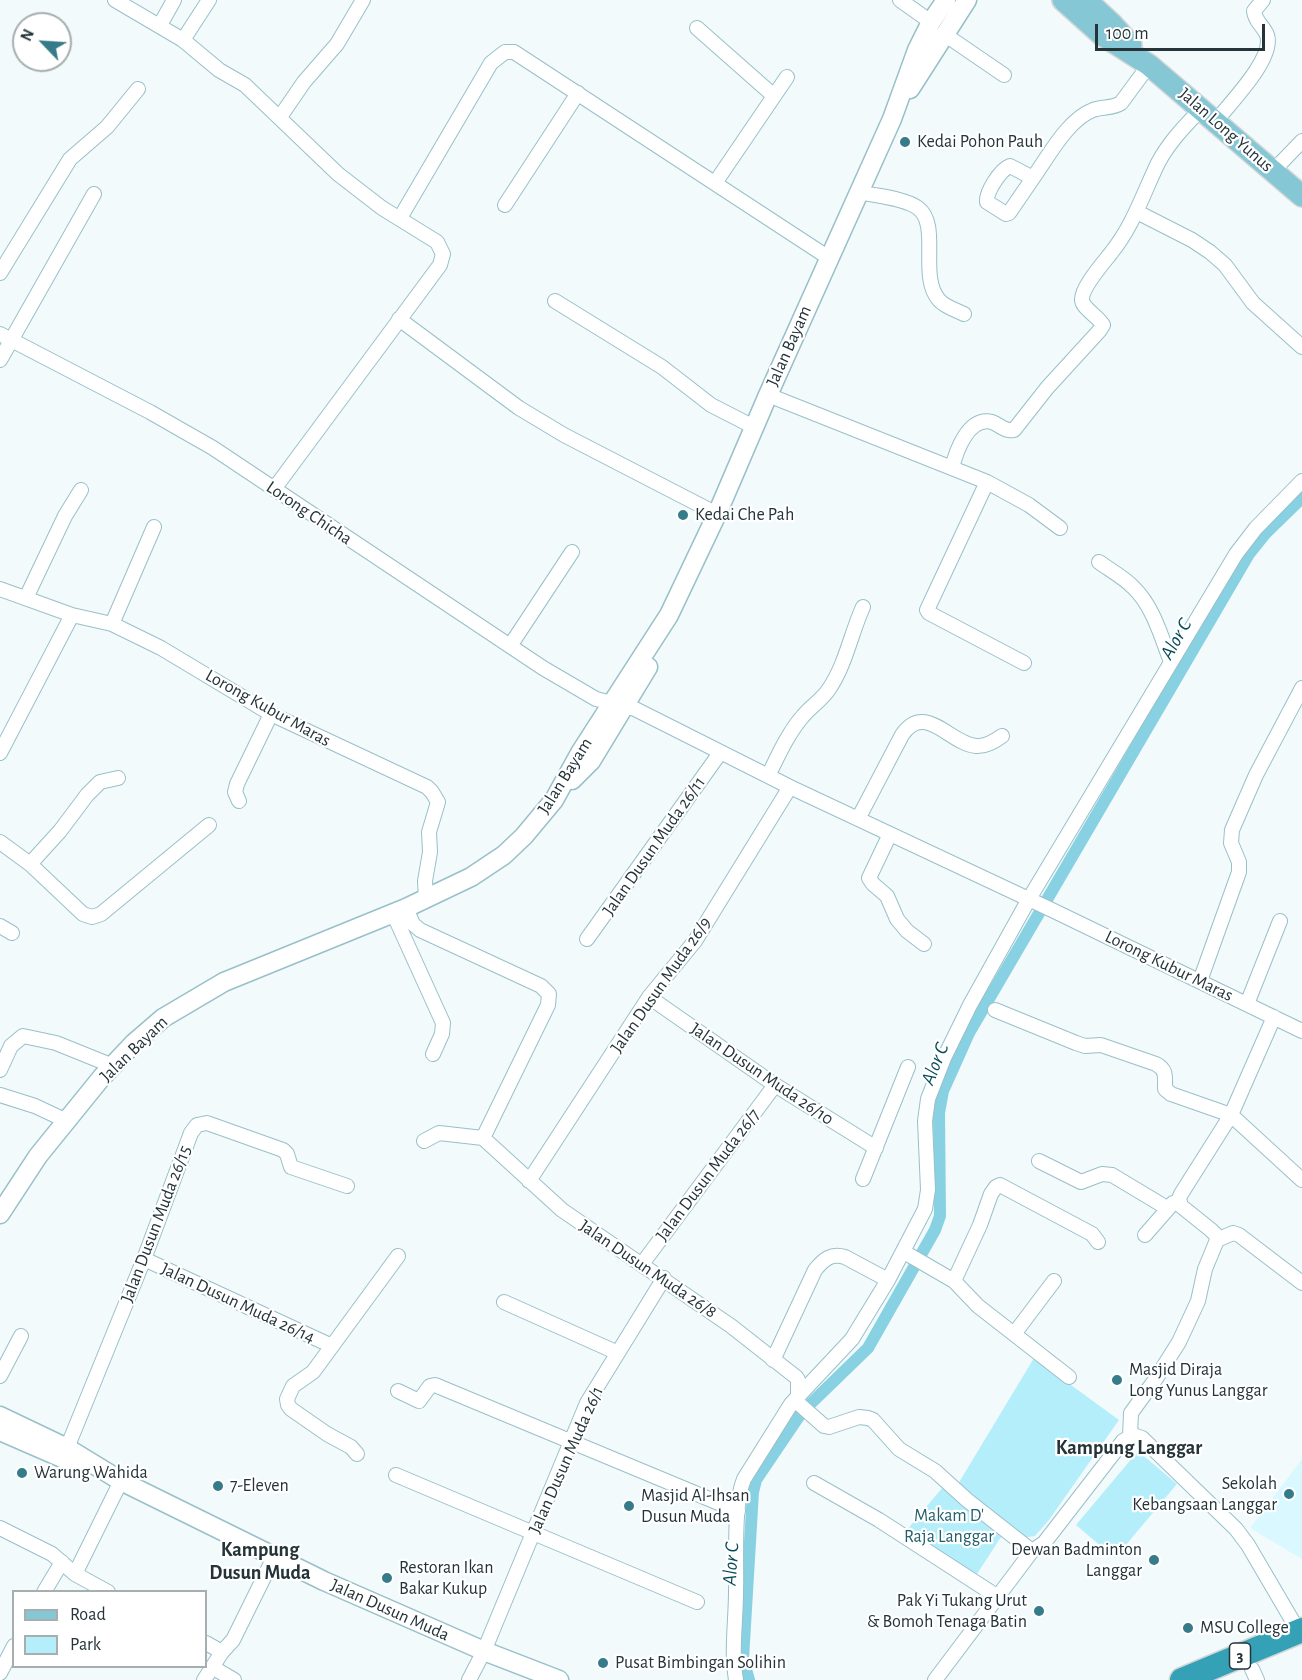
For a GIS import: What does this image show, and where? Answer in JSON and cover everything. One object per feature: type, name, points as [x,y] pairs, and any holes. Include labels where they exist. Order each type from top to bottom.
[{"type":"highway","name":"3","points":[[1226,1680],[1254,1675],[1301,1637]]},
{"type":"highway","name":"3","points":[[1182,1680],[1301,1637]]},
{"type":"main road","name":"Jalan Bayam","points":[[938,28],[946,0]]},
{"type":"main road","name":"Jalan Bayam","points":[[0,1214],[38,1156],[67,1121],[134,1043],[163,1018],[224,982],[399,911],[471,878],[504,855],[524,836],[554,800],[580,753],[653,657],[669,615],[717,514],[892,119],[917,50],[967,0]]},
{"type":"main road","name":"Jalan Long Yunus","points":[[1063,0],[1102,35],[1149,65]]},
{"type":"main road","name":"Jalan Long Yunus","points":[[1086,0],[1112,24],[1149,65],[1302,196]]},
{"type":"main road","points":[[0,1199],[38,1156]]},
{"type":"main road","name":"Jalan Dusun Muda","points":[[0,1416],[67,1448],[121,1481],[335,1586],[484,1651],[559,1680]]},
{"type":"main road","points":[[0,1431],[55,1457],[121,1481]]},
{"type":"street","points":[[115,0],[183,40],[219,70],[245,85],[338,174],[382,208],[437,242],[443,254],[440,265],[274,489]]},
{"type":"street","points":[[160,25],[174,0]]},
{"type":"street","points":[[183,40],[209,0]]},
{"type":"street","points":[[280,117],[304,81],[336,44],[363,0]]},
{"type":"street","points":[[900,0],[1004,75]]},
{"type":"street","points":[[952,468],[959,444],[974,427],[982,422],[991,422],[1007,430],[1014,430],[1047,388],[1100,330],[1103,324],[1084,304],[1083,295],[1095,274],[1120,242],[1137,212],[1159,162],[1176,135],[1208,115],[1264,59],[1267,35],[1254,18],[1254,11],[1263,0]]},
{"type":"street","points":[[697,28],[774,96]]},
{"type":"street","points":[[400,218],[491,63],[505,52],[514,52],[813,250],[829,258]]},
{"type":"street","points":[[1033,178],[1070,126],[1094,110],[1121,103],[1149,65]]},
{"type":"street","points":[[715,183],[787,77]]},
{"type":"street","points":[[0,273],[70,159],[107,127],[138,89]]},
{"type":"street","points":[[505,206],[579,93]]},
{"type":"street","points":[[1273,171],[1302,141]]},
{"type":"street","points":[[860,192],[906,202],[916,206],[924,213],[927,223],[933,290],[940,301],[964,314]]},
{"type":"street","points":[[0,360],[6,337],[56,264],[94,194]]},
{"type":"street","points":[[1137,212],[1192,240],[1210,252],[1225,265],[1253,303],[1302,347]]},
{"type":"street","points":[[555,301],[662,367],[711,405],[754,427]]},
{"type":"street","points":[[399,319],[528,413],[564,435],[717,514]]},
{"type":"street","name":"Lorong Chicha","points":[[6,337],[150,411],[213,448],[510,646],[596,699],[635,709],[790,788],[858,819]]},
{"type":"street","points":[[768,395],[987,482],[1029,505],[1060,528]]},
{"type":"street","points":[[736,1680],[734,1652],[738,1511],[744,1479],[788,1407],[799,1400],[852,1340],[888,1280],[907,1254],[925,1209],[925,1121],[928,1099],[944,1058],[970,1005],[1236,554],[1256,528],[1302,481]]},
{"type":"street","points":[[987,482],[927,610],[1024,663]]},
{"type":"street","points":[[26,598],[65,516],[81,490]]},
{"type":"street","points":[[112,624],[154,527]]},
{"type":"street","points":[[510,646],[572,552]]},
{"type":"street","points":[[1099,562],[1141,595],[1171,662]]},
{"type":"street","name":"Lorong Kubur Maras","points":[[0,589],[72,615],[112,624],[161,648],[271,714],[432,792],[438,802],[429,832],[430,852],[425,881],[426,899]]},
{"type":"street","points":[[768,776],[792,731],[804,714],[818,703],[830,688],[848,650],[853,628],[863,607]]},
{"type":"street","points":[[0,753],[72,615]]},
{"type":"street","points":[[1200,981],[1239,872],[1236,852],[1231,843],[1232,830],[1256,775],[1301,692]]},
{"type":"street","points":[[239,801],[236,792],[237,784],[271,714]]},
{"type":"street","points":[[858,819],[908,727],[924,722],[978,747],[1002,736]]},
{"type":"street","name":"Jalan Dusun Muda 26/11","points":[[587,939],[720,753]]},
{"type":"street","points":[[30,864],[100,782],[118,778]]},
{"type":"street","name":"Jalan Dusun Muda 26/9","points":[[529,1181],[650,997],[695,941],[790,788]]},
{"type":"street","name":"Lorong Kubur Maras","points":[[858,819],[1052,909],[1302,1030]]},
{"type":"street","points":[[0,842],[30,864],[74,907],[92,917],[101,914],[208,825]]},
{"type":"street","points":[[890,834],[869,878],[887,896],[897,919],[907,931],[924,944]]},
{"type":"street","points":[[399,911],[443,1023],[442,1034],[433,1054]]},
{"type":"street","points":[[399,911],[420,930],[541,986],[549,994],[548,1005],[483,1138],[438,1133],[424,1141]]},
{"type":"street","points":[[1247,1004],[1280,921]]},
{"type":"street","name":"Jalan Dusun Muda 26/10","points":[[650,997],[775,1085],[876,1148]]},
{"type":"street","points":[[995,1010],[1076,1043],[1085,1046],[1101,1046],[1156,1064],[1163,1068],[1165,1089],[1171,1094],[1231,1115],[1302,1180]]},
{"type":"street","points":[[1145,1235],[1167,1208],[1179,1199],[1231,1115],[1274,1017]]},
{"type":"street","points":[[0,1070],[11,1046],[23,1036],[56,1043],[113,1066]]},
{"type":"street","points":[[863,1179],[908,1067]]},
{"type":"street","name":"Jalan Dusun Muda 26/7","points":[[642,1264],[775,1085]]},
{"type":"street","points":[[0,1095],[35,1106],[67,1121]]},
{"type":"street","name":"Jalan Dusun Muda 26/15","points":[[67,1448],[144,1259],[191,1133],[197,1125],[202,1123],[283,1150],[287,1154],[291,1167],[347,1186]]},
{"type":"street","name":"Jalan Dusun Muda 26/8","points":[[483,1138],[562,1210],[664,1278],[798,1378],[799,1400]]},
{"type":"street","points":[[1039,1161],[1081,1182],[1102,1174],[1112,1175],[1167,1208]]},
{"type":"street","points":[[954,1281],[980,1225],[991,1194],[1000,1185],[1092,1234],[1098,1242]]},
{"type":"street","points":[[1130,1436],[1131,1413],[1179,1342],[1198,1300],[1205,1269],[1217,1240],[1211,1230],[1181,1206],[1179,1199]]},
{"type":"street","points":[[1217,1240],[1233,1233],[1239,1235],[1302,1283]]},
{"type":"street","points":[[907,1254],[954,1281],[978,1306],[1069,1377]]},
{"type":"street","points":[[357,1454],[351,1447],[327,1434],[288,1405],[287,1399],[293,1386],[313,1372],[398,1256]]},
{"type":"street","points":[[773,1360],[816,1270],[829,1256],[846,1257],[888,1280]]},
{"type":"street","name":"Jalan Dusun Muda 26/14","points":[[144,1259],[332,1346]]},
{"type":"street","name":"Jalan Dusun Muda 26/1","points":[[469,1680],[484,1651],[591,1397],[664,1278]]},
{"type":"street","points":[[1014,1334],[1054,1281]]},
{"type":"street","points":[[504,1302],[618,1353]]},
{"type":"street","points":[[0,1376],[21,1336]]},
{"type":"street","points":[[398,1391],[418,1401],[433,1384],[738,1511]]},
{"type":"street","points":[[799,1400],[813,1418],[826,1427],[859,1418],[873,1420],[899,1449],[935,1472],[1032,1551]]},
{"type":"street","points":[[936,1680],[1032,1551],[1044,1543],[1121,1444],[1130,1436],[1136,1435],[1142,1438],[1236,1529],[1248,1545],[1301,1637]]},
{"type":"street","points":[[396,1475],[698,1602]]},
{"type":"street","points":[[75,1574],[121,1481]]},
{"type":"street","points":[[814,1483],[879,1520],[998,1597]]},
{"type":"street","points":[[0,1528],[52,1554],[75,1574],[104,1590]]},
{"type":"street","points":[[204,1680],[222,1652],[233,1640],[274,1557]]},
{"type":"street","points":[[45,1590],[62,1562]]},
{"type":"street","points":[[207,1644],[222,1652]]},
{"type":"street","points":[[0,1673],[8,1650]]},
{"type":"street","points":[[212,1667],[234,1680]]},
{"type":"shaded area","name":"Sekolah Kebangsaan Langgar","points":[[1302,1459],[1302,1559],[1250,1528]]},
{"type":"green space","name":"Makam D' Raja Langgar","points":[[1034,1358],[1119,1420],[1049,1520],[1035,1536],[1021,1538],[958,1484]]},
{"type":"green space","points":[[1138,1451],[1177,1484],[1115,1558],[1076,1525]]},
{"type":"green space","name":"Makam D' Raja Langgar","points":[[943,1487],[1003,1534],[975,1577],[905,1532]]},
{"type":"waterway","name":"Alor C","points":[[749,1680],[743,1659],[753,1492],[756,1480],[802,1412],[868,1348],[935,1230],[940,1216],[939,1113],[943,1091],[969,1033],[1249,554],[1265,534],[1302,498]]},
{"type":"place","name":"Kedai Pohon Pauh","points":[[905,142]]},
{"type":"place","name":"Kedai Che Pah","points":[[683,515]]},
{"type":"place","name":"Masjid Diraja Long Yunus Langgar","points":[[1117,1380]]},
{"type":"place","name":"Warung Wahida","points":[[22,1473]]},
{"type":"place","name":"7-Eleven","points":[[218,1486]]},
{"type":"place","name":"Sekolah Kebangsaan Langgar","points":[[1289,1494]]},
{"type":"place","name":"Masjid Al-Ihsan Dusun Muda","points":[[629,1506]]},
{"type":"place","name":"Dewan Badminton Langgar","points":[[1154,1560]]},
{"type":"place","name":"Restoran Ikan Bakar Kukup","points":[[387,1578]]},
{"type":"place","name":"Pak Yi Tukang Urut & Bomoh Tenaga Batin","points":[[1039,1611]]},
{"type":"place","name":"MSU College","points":[[1188,1628]]},
{"type":"place","name":"Pusat Bimbingan Solihin","points":[[603,1663]]},
{"type":"district","name":"Kampung Langgar","points":[[1129,1448]]},
{"type":"district","name":"Kampung Dusun Muda","points":[[260,1562]]}]
